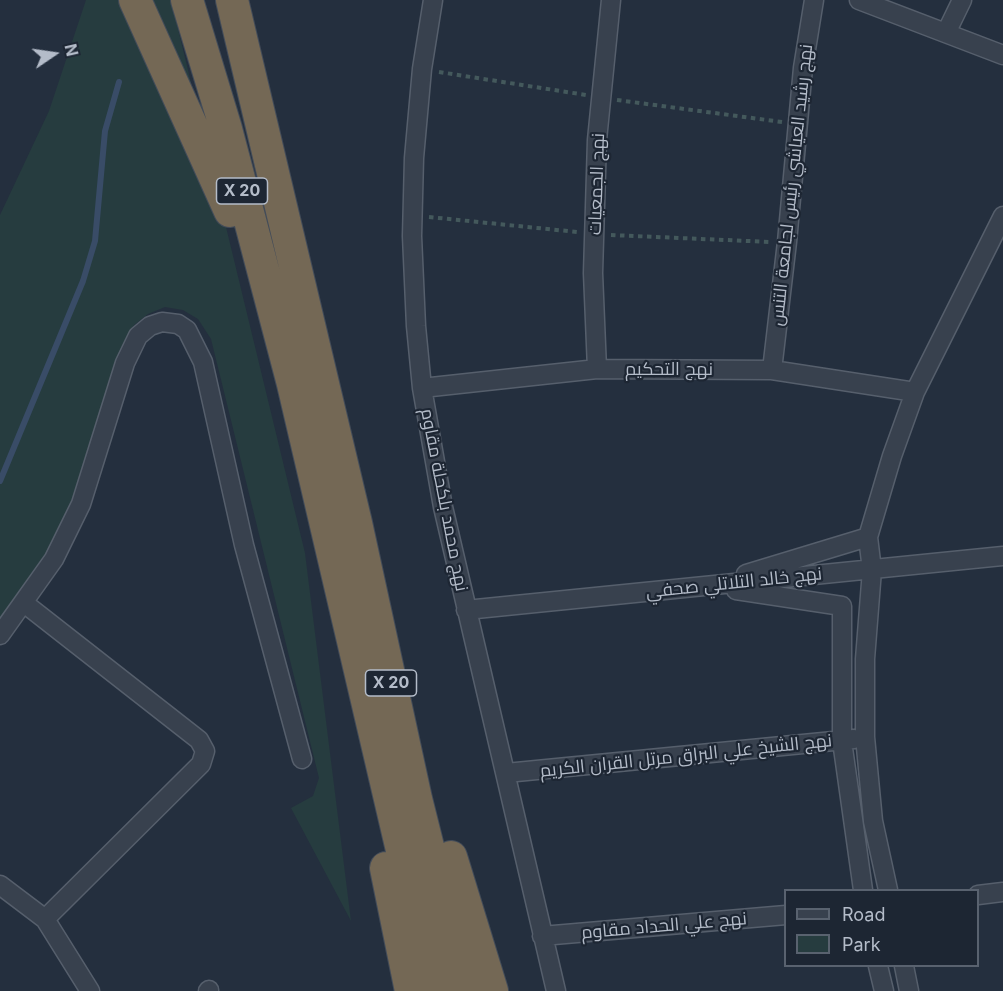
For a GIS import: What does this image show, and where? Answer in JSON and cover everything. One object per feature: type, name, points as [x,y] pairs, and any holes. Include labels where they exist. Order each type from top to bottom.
[{"type":"highway","points":[[135,0],[213,168],[247,254],[307,379]]},
{"type":"highway","name":"X 20","points":[[187,0],[307,379]]},
{"type":"highway","name":"X 20","points":[[216,0],[341,525],[416,799],[464,991]]},
{"type":"highway","name":"X 20","points":[[232,0],[307,379]]},
{"type":"highway","points":[[341,525],[375,813],[411,991]]},
{"type":"highway","points":[[341,525],[450,852],[492,991]]},
{"type":"highway","name":"X 20","points":[[341,525],[409,880],[438,991]]},
{"type":"street","name":"نهج محمد بلكحلة مقاوم","points":[[433,0],[422,69],[414,158],[416,326],[422,388],[443,507],[556,991]]},
{"type":"street","name":"نهج الجمعيات","points":[[597,369],[593,273],[597,140],[611,0]]},
{"type":"street","name":"نهج رشيد العياشي رئيس لجامعة التنس","points":[[772,370],[787,243],[803,68],[814,0]]},
{"type":"street","points":[[859,0],[1003,55]]},
{"type":"street","points":[[946,33],[962,0]]},
{"type":"street","points":[[888,889],[873,821],[865,737],[865,658],[872,570],[868,537],[892,456],[915,392],[1003,216]]},
{"type":"street","points":[[0,635],[54,559],[81,504],[125,363],[138,336],[150,326],[162,322],[178,324],[187,330],[203,362],[244,545],[302,759]]},
{"type":"street","name":"نهج التحكيم","points":[[422,388],[597,369],[772,370],[915,392]]},
{"type":"street","points":[[707,585],[868,537]]},
{"type":"street","name":"نهج خالد التلاتلي صحفي","points":[[466,610],[1003,556]]},
{"type":"street","points":[[707,585],[842,606],[842,741],[863,889]]},
{"type":"street","points":[[24,603],[200,740],[205,751],[201,764],[45,919]]},
{"type":"street","name":"نهج الشيخ علي البراق مرتل القران الكريم","points":[[506,773],[865,737]]},
{"type":"street","points":[[0,885],[45,919],[90,991]]},
{"type":"street","points":[[979,895],[1003,892]]},
{"type":"street","name":"نهج علي الحداد مقاوم","points":[[542,936],[784,915]]},
{"type":"street","points":[[879,967],[884,991]]},
{"type":"street","points":[[904,967],[909,991]]},
{"type":"path","points":[[422,69],[798,124]]},
{"type":"path","points":[[413,215],[684,240],[787,243]]},
{"type":"green space","points":[[86,0],[171,0],[305,553],[351,921],[291,808],[313,796],[319,778],[211,339],[198,319],[183,310],[165,307],[148,314],[134,325],[121,356],[93,451],[52,554],[0,622],[0,215],[49,111]]},
{"type":"waterway","points":[[0,481],[83,281],[95,241],[105,131],[119,82]]}]
